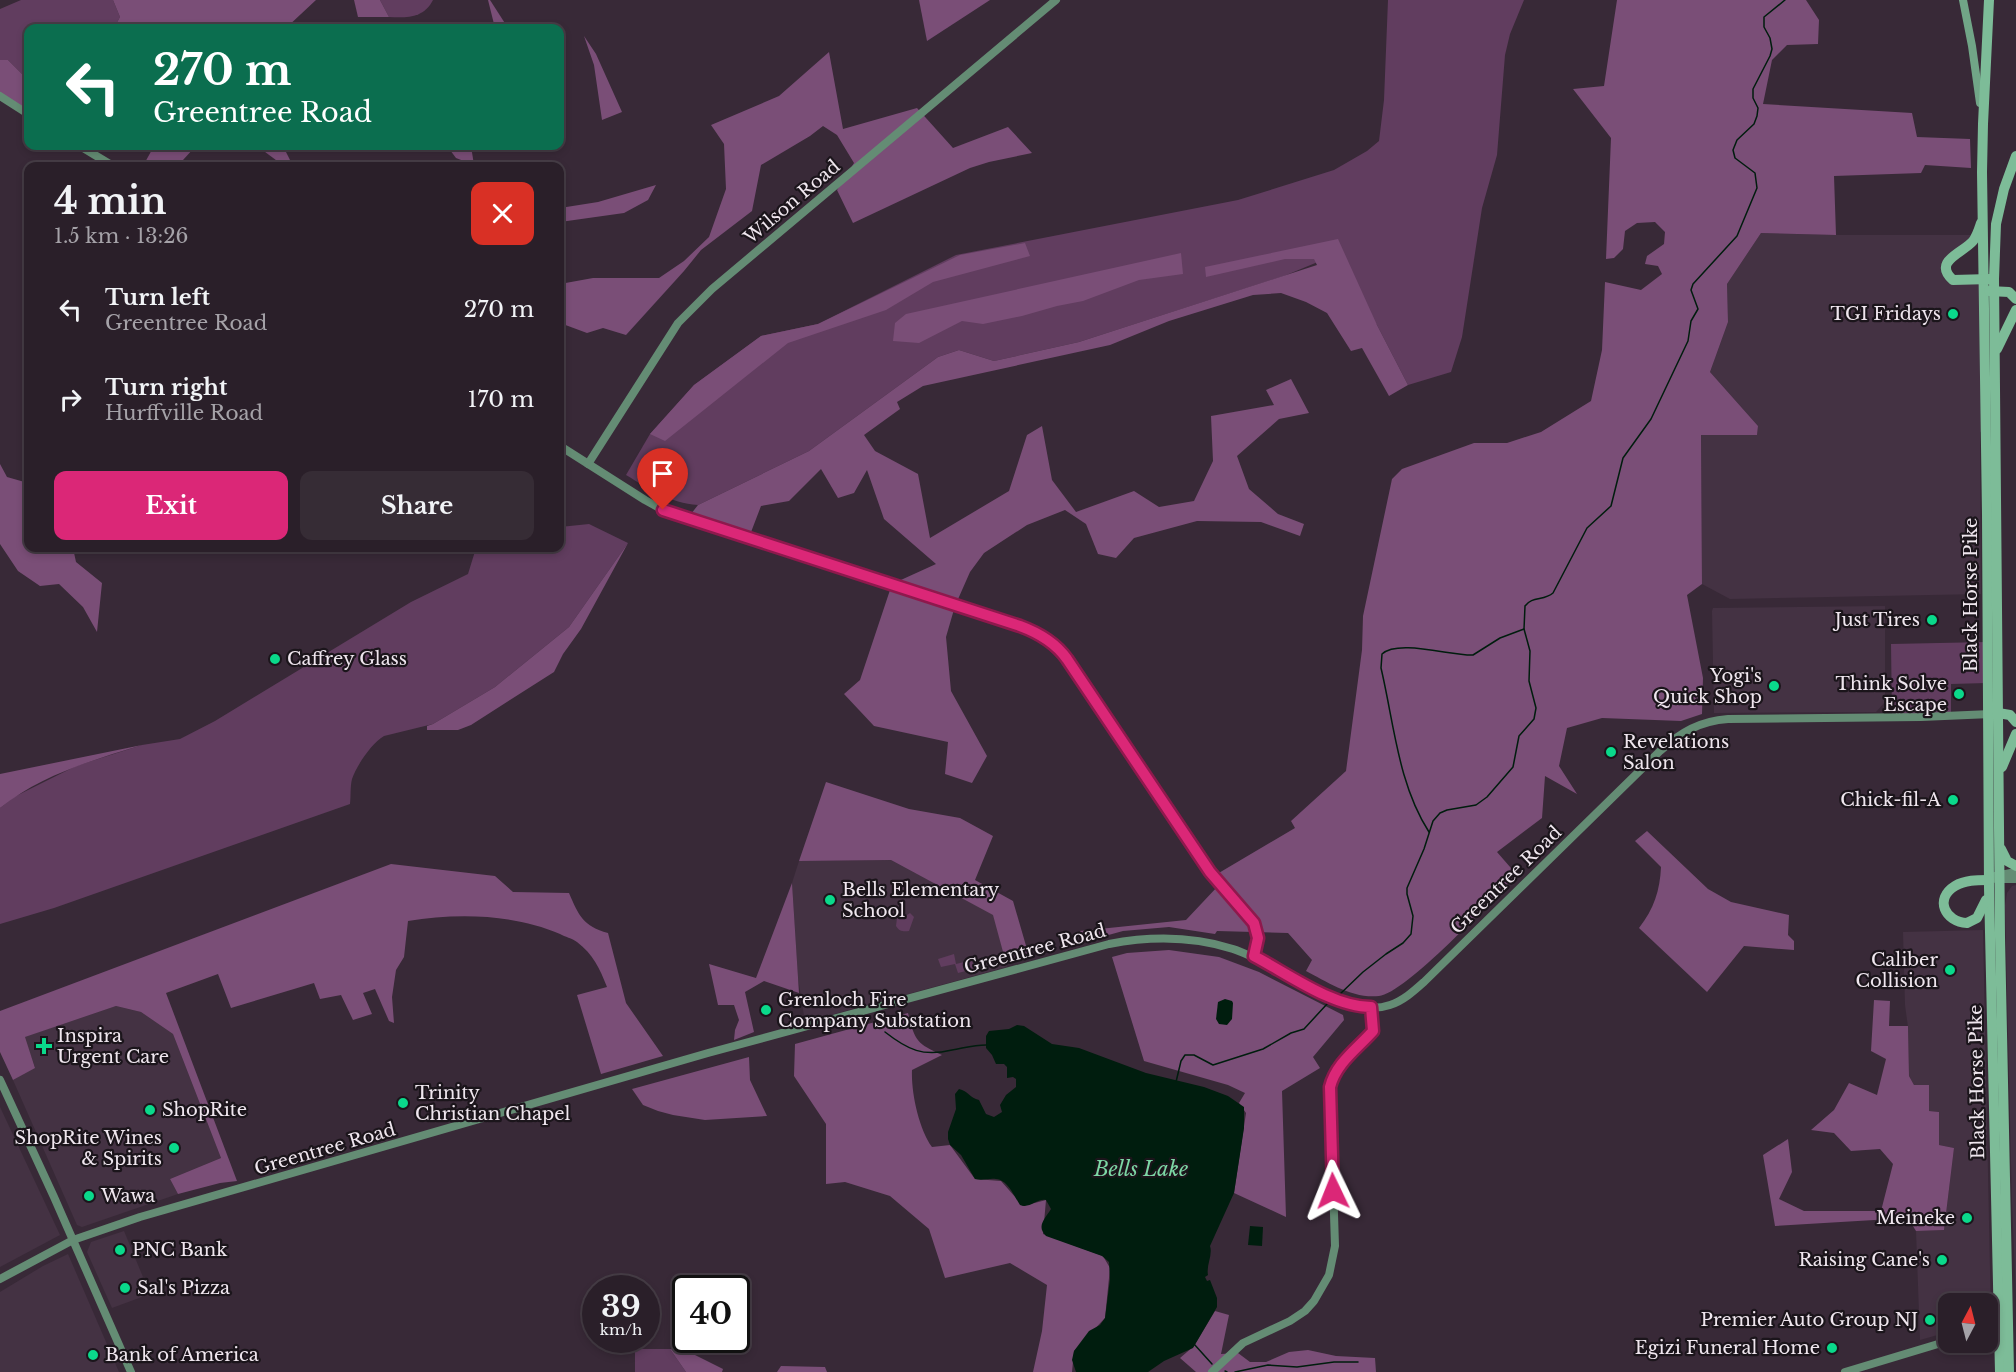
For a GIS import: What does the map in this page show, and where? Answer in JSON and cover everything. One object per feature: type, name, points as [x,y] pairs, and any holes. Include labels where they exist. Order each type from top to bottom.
[{"type":"highway","points":[[1983,124],[1988,0]]},
{"type":"highway","name":"Black Horse Pike","points":[[1983,124],[1983,217],[1995,352],[1993,714],[1999,780],[1999,846],[1994,880],[2003,1098],[2004,1326],[2000,1372]]},
{"type":"highway","points":[[1989,285],[1996,224],[2004,189],[2016,156]]},
{"type":"highway","points":[[2004,189],[2016,167]]},
{"type":"highway","points":[[1983,217],[1973,242],[1949,261],[1947,275],[1953,280],[1989,285],[2009,292],[2016,299]]},
{"type":"highway","name":"Black Horse Pike","points":[[1989,285],[1994,880],[1992,1032],[2004,1326],[2009,1372]]},
{"type":"highway","points":[[1995,352],[2016,310]]},
{"type":"highway","points":[[1993,714],[2010,716],[2016,722]]},
{"type":"highway","points":[[1999,780],[2003,762],[2015,742]]},
{"type":"highway","points":[[2003,762],[2016,757]]},
{"type":"highway","points":[[1999,846],[2007,861],[2016,866]]},
{"type":"highway","points":[[1994,880],[1984,908],[1977,918],[1967,923],[1952,919],[1946,912],[1945,900],[1953,888],[1965,882],[1994,880]]},
{"type":"highway","points":[[1992,1032],[1996,1036],[1999,1094],[2003,1098]]},
{"type":"main road","name":"Black Horse Pike","points":[[1963,0],[1974,55],[1983,124]]},
{"type":"street","name":"Wilson Road","points":[[588,464],[669,337],[689,311],[721,281],[1056,0]]},
{"type":"street","points":[[0,96],[24,111]]},
{"type":"street","points":[[87,150],[106,162]]},
{"type":"street","points":[[564,449],[649,503],[679,516],[1011,622],[1047,639],[1067,659],[1210,872],[1254,923],[1258,938],[1254,956]]},
{"type":"street","name":"Greentree Road","points":[[0,1279],[73,1240],[140,1217],[676,1063],[1110,944],[1143,939],[1176,938],[1214,944],[1254,956],[1336,1000],[1352,1006],[1390,1005],[1417,988],[1660,750],[1694,726],[1715,720],[1732,719],[1830,719],[1993,714]]},
{"type":"street","points":[[1994,880],[2016,872]]},
{"type":"street","points":[[1994,880],[2016,879]]},
{"type":"street","points":[[1212,1372],[1243,1343],[1290,1321],[1305,1311],[1325,1283],[1331,1269],[1335,1246],[1330,1087],[1343,1061],[1373,1031],[1371,1007]]},
{"type":"street","points":[[0,1080],[131,1372]]},
{"type":"street","points":[[1998,1328],[2004,1326]]},
{"type":"street","points":[[1845,1372],[1938,1344]]},
{"type":"shaded area","points":[[21,0],[113,0],[120,17],[116,24],[24,24],[24,76],[8,60],[0,60],[0,9]]},
{"type":"shaded area","points":[[113,0],[316,0],[290,24],[116,24],[120,17]]},
{"type":"shaded area","points":[[354,0],[380,0],[389,17],[358,17]]},
{"type":"shaded area","points":[[380,0],[433,0],[420,14],[389,17]]},
{"type":"shaded area","points":[[488,0],[505,24],[494,24]]},
{"type":"shaded area","points":[[919,0],[990,0],[927,41]]},
{"type":"shaded area","points":[[1388,0],[1524,0],[1510,34],[1505,55],[1497,155],[1482,208],[1462,337],[1451,372],[1408,385],[1377,325],[1325,259],[1284,276],[1079,342],[994,361],[959,350],[938,357],[809,451],[698,505],[669,498],[626,475],[650,434],[694,385],[761,336],[818,324],[956,255],[1238,200],[1334,170],[1367,151],[1379,141],[1384,100]]},
{"type":"shaded area","points":[[1617,0],[1806,0],[1819,20],[1818,44],[1787,45],[1772,60],[1763,104],[1912,113],[1917,137],[1970,139],[1971,168],[1925,165],[1921,173],[1834,176],[1836,235],[1761,233],[1727,284],[1728,322],[1710,372],[1758,426],[1757,435],[1701,435],[1702,584],[1687,595],[1703,678],[1702,714],[1681,721],[1602,718],[1567,728],[1559,766],[1577,794],[1545,776],[1542,818],[1497,852],[1517,875],[1428,963],[1391,991],[1379,996],[1350,992],[1331,985],[1306,971],[1312,960],[1288,933],[1217,931],[1215,934],[1169,927],[1123,931],[1083,942],[1080,931],[1186,920],[1218,886],[1212,877],[1295,828],[1291,821],[1346,771],[1362,650],[1363,616],[1392,479],[1402,469],[1474,443],[1507,443],[1541,432],[1591,401],[1602,350],[1605,282],[1641,290],[1662,274],[1658,266],[1645,264],[1647,256],[1664,244],[1665,232],[1655,222],[1637,223],[1625,231],[1623,249],[1614,258],[1606,259],[1611,138],[1573,89],[1604,86]]},
{"type":"shaded area","points":[[584,36],[596,54],[622,112],[602,120],[594,65]]},
{"type":"shaded area","points":[[829,52],[843,129],[917,108],[953,148],[1008,127],[1032,153],[970,168],[853,223],[837,190],[854,163],[837,135],[823,126],[761,165],[752,211],[701,250],[626,335],[603,328],[587,333],[564,324],[564,283],[593,278],[659,278],[684,261],[709,237],[726,189],[724,144],[711,125],[779,96]]},
{"type":"shaded area","points":[[0,60],[8,60],[24,76],[24,112],[0,97]]},
{"type":"shaded area","points":[[152,150],[192,150],[183,160],[184,162],[145,162]]},
{"type":"shaded area","points":[[262,150],[285,150],[291,162],[279,162]]},
{"type":"shaded area","points":[[450,150],[472,150],[474,162],[466,162],[456,158]]},
{"type":"shaded area","points":[[656,185],[648,200],[624,213],[564,221],[564,207],[598,202]]},
{"type":"shaded area","points":[[1761,233],[1976,235],[1954,256],[1947,275],[1985,279],[1986,430],[1980,432],[1981,594],[1730,599],[1702,584],[1701,434],[1757,435],[1758,426],[1710,372],[1728,322],[1727,284]]},
{"type":"shaded area","points":[[1338,239],[1377,325],[1408,385],[1389,396],[1362,348],[1351,351],[1327,313],[1281,293],[1253,295],[1169,321],[1110,345],[923,386],[897,402],[900,409],[864,435],[875,451],[918,474],[930,538],[1009,491],[1027,435],[1042,426],[1052,480],[1076,512],[1134,491],[1159,507],[1194,501],[1213,461],[1211,416],[1274,405],[1266,390],[1291,379],[1309,413],[1279,419],[1237,456],[1249,489],[1278,514],[1304,524],[1300,536],[1261,522],[1197,521],[1134,538],[1116,558],[1098,554],[1086,524],[1065,510],[1027,525],[984,553],[970,572],[955,606],[946,637],[951,691],[987,756],[972,783],[945,774],[948,742],[874,726],[844,694],[860,680],[892,584],[936,564],[884,519],[867,470],[854,493],[838,498],[821,469],[789,501],[761,506],[748,540],[687,519],[698,505],[809,451],[938,357],[959,350],[994,361],[1079,342],[1317,265],[1314,259],[1285,259],[1206,277],[1205,267]]},
{"type":"shaded area","points":[[1025,243],[1030,256],[933,282],[886,310],[788,343],[665,441],[650,434],[694,385],[761,336],[818,324],[960,255]]},
{"type":"shaded area","points":[[1181,253],[1183,274],[1139,280],[1083,301],[1022,316],[983,324],[962,321],[919,343],[893,341],[895,323],[906,314]]},
{"type":"shaded area","points":[[0,464],[7,477],[24,482],[24,552],[74,552],[76,562],[102,583],[97,632],[83,607],[59,584],[40,586],[18,571],[0,544]]},
{"type":"shaded area","points":[[589,524],[628,543],[569,627],[495,687],[433,724],[384,736],[374,744],[354,773],[351,782],[350,804],[54,908],[0,924],[0,808],[14,797],[76,766],[142,745],[180,739],[215,721],[411,602],[468,574],[475,552],[564,552],[564,527]]},
{"type":"shaded area","points":[[628,543],[581,629],[563,654],[554,672],[471,725],[458,730],[427,730],[427,726],[495,687],[569,627]]},
{"type":"shaded area","points":[[1885,606],[1885,702],[1876,712],[1714,713],[1713,608]]},
{"type":"shaded area","points":[[1987,642],[1987,683],[1951,684],[1951,716],[1892,717],[1891,644]]},
{"type":"shaded area","points":[[142,745],[68,770],[33,786],[0,808],[0,774]]},
{"type":"shaded area","points":[[826,782],[909,809],[960,818],[993,836],[975,880],[1013,901],[1029,956],[1006,963],[993,915],[891,860],[799,861]]},
{"type":"shaded area","points":[[1647,831],[1708,889],[1731,902],[1789,915],[1788,935],[1794,941],[1794,950],[1744,946],[1707,992],[1639,928],[1658,891],[1661,867],[1635,841]]},
{"type":"shaded area","points":[[891,860],[994,915],[1007,967],[805,1022],[798,978],[792,883],[799,861]]},
{"type":"shaded area","points":[[391,864],[495,876],[513,892],[569,893],[583,919],[593,927],[608,933],[626,1003],[663,1056],[601,1074],[577,995],[607,987],[592,957],[575,941],[542,927],[505,919],[465,916],[408,921],[404,957],[396,970],[392,997],[394,1023],[389,1021],[375,989],[363,993],[372,1014],[353,1020],[341,995],[320,999],[314,983],[231,1008],[218,974],[166,993],[237,1181],[178,1194],[170,1179],[221,1158],[173,1034],[141,1012],[116,1006],[25,1037],[35,1068],[13,1080],[0,1052],[0,1011]]},
{"type":"shaded area","points":[[792,883],[799,993],[764,981],[745,992],[754,1032],[734,1040],[739,1020],[734,1005],[718,1005],[709,964],[756,978]]},
{"type":"shaded area","points":[[2016,885],[2016,1298],[2005,905],[2007,893],[2012,886]]},
{"type":"shaded area","points":[[910,913],[914,917],[909,931],[900,930],[896,926],[897,918]]},
{"type":"shaded area","points":[[1983,930],[1990,1293],[1938,1293],[1938,1335],[1920,1340],[1916,1231],[1944,1230],[1954,1148],[1939,1145],[1939,1112],[1929,1111],[1909,1076],[1903,932]]},
{"type":"shaded area","points":[[1169,950],[1219,957],[1259,972],[1343,1015],[1344,1020],[1313,1057],[1320,1068],[1282,1091],[1286,1217],[1234,1193],[1246,1113],[1239,1103],[1245,1093],[1228,1085],[1144,1061],[1112,957],[1127,953]]},
{"type":"shaded area","points":[[954,954],[956,964],[972,960],[974,969],[958,973],[955,964],[941,967],[938,959]]},
{"type":"shaded area","points":[[1874,1000],[1890,1001],[1889,1026],[1908,1026],[1909,1076],[1914,1085],[1929,1085],[1929,1111],[1939,1112],[1939,1145],[1954,1148],[1944,1230],[1916,1231],[1908,1218],[1775,1226],[1763,1155],[1788,1139],[1792,1172],[1779,1199],[1804,1211],[1881,1211],[1893,1164],[1880,1149],[1851,1151],[1834,1133],[1811,1130],[1834,1110],[1849,1083],[1877,1095],[1886,1059],[1871,1051]]},
{"type":"shaded area","points":[[116,1006],[141,1012],[173,1034],[221,1158],[170,1179],[178,1194],[82,1227],[77,1225],[13,1080],[35,1067],[24,1037]]},
{"type":"shaded area","points":[[908,1013],[918,1040],[942,1055],[912,1070],[917,1110],[923,1131],[932,1147],[950,1145],[975,1179],[1001,1181],[1023,1206],[1046,1200],[1043,1234],[1103,1256],[1110,1268],[1105,1318],[1074,1351],[1072,1372],[1033,1372],[1042,1331],[1047,1285],[1010,1263],[945,1278],[929,1229],[890,1196],[845,1182],[826,1184],[826,1124],[794,1076],[795,1044]]},
{"type":"shaded area","points":[[749,1057],[750,1080],[767,1116],[705,1120],[673,1115],[643,1105],[632,1089]]},
{"type":"shaded area","points":[[0,1107],[60,1235],[0,1267]]},
{"type":"shaded area","points":[[124,1231],[150,1294],[112,1308],[87,1252],[91,1242]]},
{"type":"shaded area","points":[[68,1254],[119,1372],[0,1372],[0,1292]]},
{"type":"shaded area","points":[[1215,1311],[1229,1315],[1221,1354],[1238,1353],[1250,1362],[1266,1362],[1289,1352],[1308,1350],[1336,1356],[1375,1358],[1376,1372],[1196,1372],[1180,1358],[1194,1346]]},
{"type":"shaded area","points":[[660,1349],[670,1349],[686,1372],[635,1372],[635,1353],[660,1353]]},
{"type":"shaded area","points":[[673,1353],[691,1353],[723,1369],[722,1372],[686,1372]]},
{"type":"shaded area","points":[[781,1366],[825,1367],[827,1372],[777,1372]]},
{"type":"water","points":[[1225,999],[1233,1003],[1232,1019],[1227,1025],[1219,1024],[1216,1019],[1218,1002]]},
{"type":"water","name":"Bells Lake","points":[[1017,1025],[1024,1026],[1052,1044],[1079,1048],[1146,1073],[1204,1087],[1228,1096],[1244,1107],[1244,1128],[1234,1193],[1210,1246],[1208,1275],[1205,1277],[1207,1281],[1210,1280],[1217,1298],[1217,1307],[1193,1348],[1164,1361],[1148,1372],[1076,1372],[1072,1360],[1074,1351],[1089,1331],[1100,1325],[1105,1318],[1110,1279],[1109,1262],[1102,1256],[1046,1236],[1042,1226],[1051,1209],[1046,1200],[1040,1200],[1027,1206],[1020,1205],[1004,1182],[993,1179],[975,1179],[961,1155],[950,1145],[948,1132],[956,1109],[955,1094],[959,1089],[979,1100],[986,1114],[994,1117],[1002,1112],[1000,1105],[1006,1095],[1016,1087],[1016,1079],[1007,1078],[1007,1067],[1004,1064],[996,1064],[986,1048],[986,1036],[989,1031],[1009,1029]]},
{"type":"water","points":[[1250,1226],[1263,1227],[1262,1246],[1248,1245]]},
{"type":"waterway","points":[[1339,995],[1363,972],[1403,943],[1411,934],[1413,916],[1407,888],[1433,821],[1440,813],[1447,810],[1476,805],[1487,797],[1513,767],[1519,736],[1534,719],[1536,708],[1529,681],[1530,651],[1524,629],[1525,606],[1531,601],[1553,593],[1587,528],[1611,506],[1623,458],[1651,419],[1688,341],[1691,321],[1698,309],[1691,290],[1693,284],[1737,236],[1757,188],[1755,173],[1735,158],[1733,150],[1737,140],[1754,124],[1757,116],[1758,108],[1753,98],[1753,89],[1772,49],[1770,38],[1764,27],[1764,17],[1785,0]]},
{"type":"waterway","points":[[1429,832],[1410,794],[1398,753],[1381,668],[1382,654],[1390,650],[1412,648],[1473,655],[1500,638],[1524,629]]},
{"type":"waterway","points":[[1176,1082],[1181,1061],[1185,1055],[1194,1055],[1213,1065],[1263,1049],[1291,1033],[1304,1029],[1327,1004]]},
{"type":"waterway","points":[[885,1032],[901,1043],[924,1052],[942,1052],[986,1045]]},
{"type":"waterway","points":[[1194,1344],[1212,1364]]},
{"type":"waterway","points":[[1235,1372],[1268,1365],[1297,1367],[1334,1362],[1358,1362]]},
{"type":"place","name":"TGI Fridays","points":[[1953,314]]},
{"type":"place","name":"Just Tires","points":[[1932,620]]},
{"type":"place","name":"Caffrey Glass","points":[[275,659]]},
{"type":"place","name":"Yogi's Quick Shop","points":[[1774,686]]},
{"type":"place","name":"Think Solve Escape","points":[[1959,694]]},
{"type":"place","name":"Revelations Salon","points":[[1611,752]]},
{"type":"place","name":"Chick-fil-A","points":[[1953,800]]},
{"type":"place","name":"Bells Elementary School","points":[[830,900]]},
{"type":"place","name":"Caliber Collision","points":[[1950,970]]},
{"type":"place","name":"Grenloch Fire Company Substation","points":[[766,1010]]},
{"type":"place","name":"Inspira Urgent Care","points":[[44,1046]]},
{"type":"place","name":"Trinity Christian Chapel","points":[[403,1103]]},
{"type":"place","name":"ShopRite","points":[[150,1110]]},
{"type":"place","name":"ShopRite Wines & Spirits","points":[[174,1148]]},
{"type":"place","name":"Wawa","points":[[89,1196]]},
{"type":"place","name":"Meineke","points":[[1967,1218]]},
{"type":"place","name":"PNC Bank","points":[[120,1250]]},
{"type":"place","name":"Raising Cane's","points":[[1942,1260]]},
{"type":"place","name":"Sal's Pizza","points":[[125,1288]]},
{"type":"place","name":"Premier Auto Group NJ","points":[[1930,1320]]},
{"type":"place","name":"Egizi Funeral Home","points":[[1832,1348]]},
{"type":"place","name":"Bank of America","points":[[93,1355]]},
{"type":"route","points":[[663,510],[1020,626],[1041,635],[1063,653],[1193,848],[1221,886],[1244,909],[1254,923],[1258,938],[1254,956],[1336,1000],[1352,1006],[1371,1007],[1373,1031],[1343,1061],[1331,1080],[1329,1095],[1333,1191]]}]
